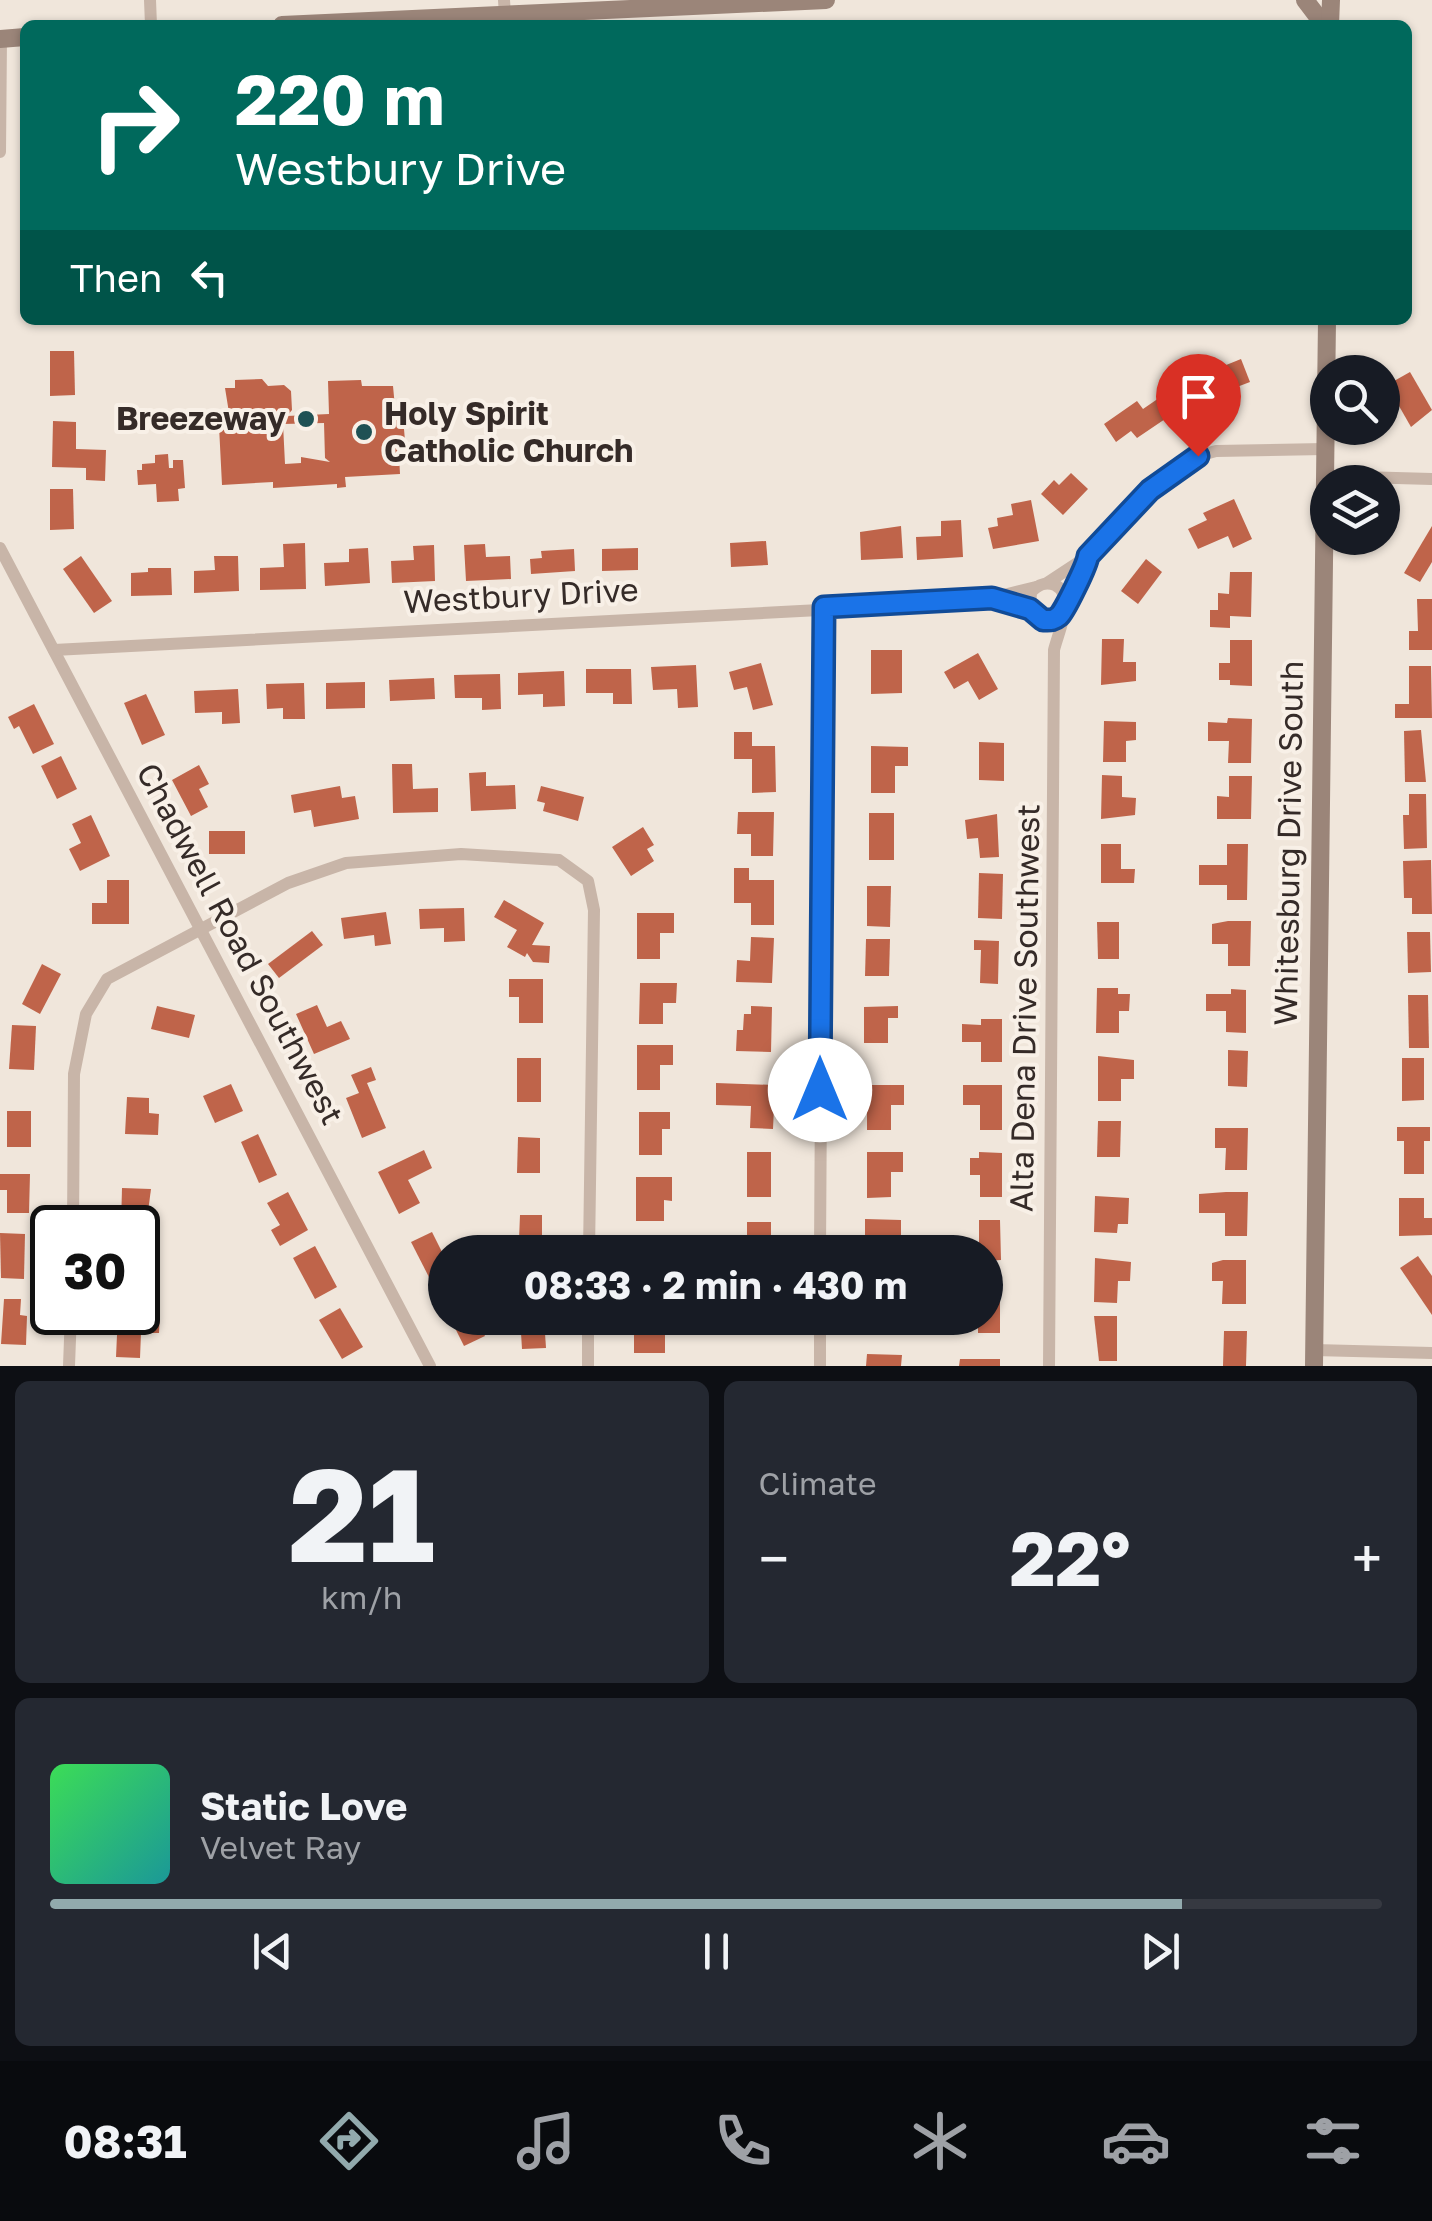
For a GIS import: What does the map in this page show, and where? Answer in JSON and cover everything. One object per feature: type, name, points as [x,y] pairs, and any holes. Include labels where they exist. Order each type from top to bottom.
[{"type":"main road","points":[[341,20],[481,8],[826,0]]},
{"type":"main road","points":[[1306,0],[1324,20]]},
{"type":"main road","name":"Whitesburg Drive South","points":[[1324,465],[1327,325]]},
{"type":"main road","name":"Whitesburg Drive South","points":[[1314,1358],[1323,555]]},
{"type":"street","points":[[0,38],[0,152]]},
{"type":"street","name":"Westbury Drive","points":[[54,650],[992,598],[1041,585],[1088,556],[1150,490],[1198,456],[1216,451],[1324,449]]},
{"type":"street","points":[[1400,478],[1432,479]]},
{"type":"street","name":"Chadwell Road Southwest","points":[[0,548],[430,1366]]},
{"type":"street","name":"Westbury Drive","points":[[1064,604],[1086,567],[1088,556]]},
{"type":"street","points":[[1041,585],[1059,587],[1064,604],[1049,620],[1034,613],[1029,597],[1041,585]]},
{"type":"street","name":"Westbury Drive","points":[[992,598],[1034,613]]},
{"type":"street","name":"Alta Dena Drive Southwest","points":[[1048,1366],[1054,650],[1064,604]]},
{"type":"street","points":[[820,1235],[824,607]]},
{"type":"street","name":"Alta Dena Drive Southwest","points":[[1034,613],[1054,650]]},
{"type":"street","points":[[73,1205],[74,1074],[86,1014],[106,980],[288,883],[346,864],[460,854],[558,860],[588,881],[594,910],[589,1235]]},
{"type":"street","points":[[69,1366],[70,1335]]},
{"type":"street","points":[[588,1335],[588,1366]]},
{"type":"street","points":[[820,1335],[820,1366]]},
{"type":"street","points":[[1314,1358],[1432,1353]]},
{"type":"building","points":[[50,351],[74,351],[75,395],[50,396]]},
{"type":"building","points":[[1241,359],[1250,382],[1208,398],[1199,376]]},
{"type":"building","points":[[1410,372],[1432,410],[1411,427],[1400,408],[1400,378]]},
{"type":"building","name":"Holy Spirit Catholic Church","points":[[262,379],[268,386],[284,385],[291,391],[292,410],[287,416],[329,414],[328,381],[361,380],[362,386],[393,386],[396,418],[403,417],[406,453],[399,454],[400,474],[345,477],[346,487],[337,488],[337,484],[273,488],[273,482],[222,485],[219,426],[231,425],[225,388],[235,388],[235,380]],"holes":[[[324,423],[325,458],[330,462],[301,457],[301,463],[285,464],[283,424]]]},
{"type":"building","points":[[1159,398],[1171,415],[1137,438],[1131,431],[1116,442],[1104,424],[1137,401],[1143,409]]},
{"type":"building","points":[[53,421],[76,422],[76,449],[106,450],[105,481],[86,480],[86,468],[52,467]]},
{"type":"building","points":[[168,454],[169,468],[173,468],[173,460],[183,460],[185,488],[178,489],[179,501],[157,502],[156,484],[138,485],[137,470],[142,470],[142,464],[155,463],[155,455]]},
{"type":"building","points":[[1071,473],[1088,489],[1063,515],[1041,494],[1054,480],[1059,485]]},
{"type":"building","points":[[50,489],[73,489],[74,529],[50,530]]},
{"type":"building","points":[[1234,499],[1252,539],[1233,548],[1228,536],[1198,549],[1188,529],[1207,520],[1203,513]]},
{"type":"building","points":[[1031,500],[1039,541],[993,549],[988,528],[998,526],[997,518],[1013,515],[1011,504]]},
{"type":"building","points":[[961,520],[963,557],[917,560],[916,537],[941,536],[941,521]]},
{"type":"building","points":[[901,526],[903,558],[861,560],[860,532]]},
{"type":"building","points":[[1432,526],[1432,562],[1420,582],[1404,573]]},
{"type":"building","points":[[766,541],[768,565],[731,567],[730,543]]},
{"type":"building","points":[[305,543],[306,589],[260,590],[260,568],[284,567],[283,544]]},
{"type":"building","points":[[485,544],[486,557],[510,556],[511,579],[466,581],[464,545]]},
{"type":"building","points":[[434,545],[435,581],[392,583],[391,561],[414,560],[413,546]]},
{"type":"building","points":[[368,548],[370,583],[325,586],[324,563],[349,562],[349,549]]},
{"type":"building","points":[[638,548],[638,570],[602,571],[602,549]]},
{"type":"building","points":[[574,549],[575,571],[531,574],[530,559],[542,558],[541,551]]},
{"type":"building","points":[[81,556],[112,601],[94,613],[63,569]]},
{"type":"building","points":[[214,556],[238,556],[239,591],[194,593],[194,571],[215,570]]},
{"type":"building","points":[[1146,559],[1162,572],[1138,604],[1121,591]]},
{"type":"building","points":[[148,568],[171,568],[172,595],[131,596],[131,573],[148,572]]},
{"type":"building","points":[[1230,572],[1252,572],[1251,617],[1230,616],[1230,628],[1210,627],[1210,610],[1218,610],[1218,593],[1229,594]]},
{"type":"building","points":[[1417,599],[1432,599],[1432,650],[1409,650],[1409,631],[1418,631]]},
{"type":"building","points":[[1102,639],[1124,639],[1123,662],[1136,662],[1136,681],[1101,685]]},
{"type":"building","points":[[1230,640],[1252,640],[1252,686],[1219,680],[1219,663],[1230,663]]},
{"type":"building","points":[[871,650],[902,650],[902,693],[871,694]]},
{"type":"building","points":[[978,653],[998,689],[979,700],[968,681],[954,689],[944,672]]},
{"type":"building","points":[[761,663],[773,705],[753,710],[747,687],[734,690],[729,672]]},
{"type":"building","points":[[696,665],[698,707],[678,708],[677,689],[653,690],[651,667]]},
{"type":"building","points":[[1409,666],[1431,666],[1432,718],[1395,718],[1395,704],[1409,704]]},
{"type":"building","points":[[586,669],[631,669],[632,704],[613,704],[613,693],[586,693]]},
{"type":"building","points":[[564,671],[565,706],[543,707],[543,694],[518,695],[518,673]]},
{"type":"building","points":[[500,674],[501,709],[482,710],[482,698],[455,698],[454,675]]},
{"type":"building","points":[[434,678],[435,699],[390,701],[389,680]]},
{"type":"building","points":[[365,682],[365,708],[326,709],[326,683]]},
{"type":"building","points":[[304,683],[305,719],[283,719],[283,708],[267,709],[266,684]]},
{"type":"building","points":[[238,689],[240,723],[222,724],[222,712],[195,713],[194,691]]},
{"type":"building","points":[[146,694],[165,735],[142,745],[124,703]]},
{"type":"building","points":[[34,704],[54,744],[33,754],[19,726],[14,729],[8,717]]},
{"type":"building","points":[[1228,718],[1252,719],[1251,763],[1228,763],[1229,741],[1208,741],[1208,722],[1227,723]]},
{"type":"building","points":[[1104,721],[1136,722],[1136,740],[1126,741],[1126,762],[1103,762]]},
{"type":"building","points":[[1421,730],[1426,782],[1405,782],[1404,731]]},
{"type":"building","points":[[734,732],[752,732],[752,746],[775,746],[776,792],[752,793],[752,759],[734,759]]},
{"type":"building","points":[[979,742],[1004,743],[1004,781],[979,780]]},
{"type":"building","points":[[871,746],[908,747],[908,766],[895,766],[895,793],[871,793]]},
{"type":"building","points":[[61,756],[77,789],[57,799],[41,766]]},
{"type":"building","points":[[392,764],[412,764],[413,789],[438,788],[438,812],[393,813]]},
{"type":"building","points":[[199,765],[209,784],[199,789],[208,807],[191,816],[172,780]]},
{"type":"building","points":[[486,772],[486,786],[515,785],[516,809],[471,811],[469,773]]},
{"type":"building","points":[[1102,775],[1122,776],[1122,797],[1136,798],[1135,815],[1101,819]]},
{"type":"building","points":[[1229,776],[1252,776],[1251,819],[1217,819],[1217,796],[1229,797]]},
{"type":"building","points":[[340,786],[342,798],[355,796],[359,819],[314,827],[311,810],[294,813],[291,795]]},
{"type":"building","points":[[541,786],[584,797],[578,821],[543,811],[545,803],[537,801]]},
{"type":"building","points":[[1409,794],[1426,794],[1427,848],[1404,849],[1403,815],[1409,815]]},
{"type":"building","points":[[738,812],[774,812],[773,856],[751,856],[751,834],[737,834]]},
{"type":"building","points":[[869,813],[894,813],[894,860],[869,860]]},
{"type":"building","points":[[997,814],[999,857],[980,858],[978,838],[967,839],[965,820]]},
{"type":"building","points":[[91,815],[110,856],[80,871],[69,849],[81,843],[72,824]]},
{"type":"building","points":[[643,827],[654,845],[647,849],[654,861],[631,876],[612,847]]},
{"type":"building","points":[[209,831],[245,831],[245,854],[209,854]]},
{"type":"building","points":[[1101,844],[1121,844],[1121,869],[1135,869],[1134,883],[1101,883]]},
{"type":"building","points":[[1227,844],[1248,844],[1247,900],[1227,900],[1227,885],[1199,885],[1199,865],[1227,865]]},
{"type":"building","points":[[1431,860],[1432,914],[1412,914],[1412,898],[1404,898],[1403,861]]},
{"type":"building","points":[[734,868],[749,868],[749,880],[774,880],[774,925],[751,925],[751,903],[734,903]]},
{"type":"building","points":[[979,873],[1003,874],[1002,919],[978,918]]},
{"type":"building","points":[[107,880],[129,880],[129,924],[92,924],[92,903],[107,903]]},
{"type":"building","points":[[867,886],[891,886],[890,927],[867,926]]},
{"type":"building","points":[[504,900],[544,923],[532,945],[550,946],[549,963],[533,962],[527,953],[525,957],[507,947],[517,930],[494,917]]},
{"type":"building","points":[[464,908],[465,941],[444,942],[444,928],[420,929],[419,909]]},
{"type":"building","points":[[386,912],[391,944],[375,946],[374,935],[344,939],[341,918]]},
{"type":"building","points":[[637,913],[674,913],[674,933],[660,933],[660,959],[637,959]]},
{"type":"building","points":[[1251,921],[1250,966],[1228,966],[1228,944],[1212,944],[1212,924]]},
{"type":"building","points":[[1097,922],[1119,922],[1119,959],[1098,959]]},
{"type":"building","points":[[312,931],[323,945],[279,978],[268,964]]},
{"type":"building","points":[[1407,932],[1430,932],[1431,972],[1408,973]]},
{"type":"building","points":[[751,937],[774,938],[772,983],[736,982],[737,960],[750,961]]},
{"type":"building","points":[[866,939],[890,939],[889,976],[865,976]]},
{"type":"building","points":[[974,940],[999,941],[998,984],[980,983],[981,950],[974,950]]},
{"type":"building","points":[[42,964],[61,974],[40,1014],[22,1004]]},
{"type":"building","points":[[509,979],[543,979],[543,1023],[519,1023],[519,997],[509,997]]},
{"type":"building","points":[[640,983],[677,983],[676,1003],[663,1003],[663,1024],[639,1024]]},
{"type":"building","points":[[1097,988],[1118,988],[1118,994],[1130,994],[1129,1011],[1119,1011],[1119,1033],[1096,1033]]},
{"type":"building","points":[[1231,989],[1246,990],[1246,1033],[1226,1032],[1226,1011],[1206,1011],[1206,994],[1231,994]]},
{"type":"building","points":[[1408,995],[1428,995],[1429,1048],[1409,1048]]},
{"type":"building","points":[[317,1005],[327,1027],[341,1021],[350,1039],[314,1054],[296,1014]]},
{"type":"building","points":[[157,1006],[195,1015],[189,1038],[151,1029]]},
{"type":"building","points":[[751,1006],[772,1007],[771,1052],[736,1051],[737,1030],[743,1030],[744,1014],[751,1014]]},
{"type":"building","points":[[898,1006],[898,1018],[888,1018],[888,1043],[864,1043],[864,1007]]},
{"type":"building","points":[[981,1019],[1002,1019],[1002,1062],[981,1062],[981,1042],[962,1042],[962,1024],[981,1025]]},
{"type":"building","points":[[12,1025],[36,1026],[34,1070],[9,1069]]},
{"type":"building","points":[[637,1045],[673,1045],[673,1065],[660,1065],[660,1090],[637,1090]]},
{"type":"building","points":[[1228,1050],[1248,1051],[1247,1087],[1228,1086]]},
{"type":"building","points":[[1098,1056],[1134,1060],[1134,1079],[1121,1079],[1121,1101],[1098,1101]]},
{"type":"building","points":[[517,1058],[541,1058],[541,1102],[517,1102]]},
{"type":"building","points":[[1402,1058],[1424,1058],[1424,1100],[1402,1101]]},
{"type":"building","points":[[371,1067],[376,1080],[367,1083],[386,1128],[362,1138],[346,1098],[359,1093],[351,1075]]},
{"type":"building","points":[[716,1083],[775,1085],[773,1129],[750,1128],[751,1106],[716,1105]]},
{"type":"building","points":[[231,1084],[243,1111],[215,1123],[203,1096]]},
{"type":"building","points":[[867,1085],[904,1085],[904,1105],[891,1105],[891,1130],[867,1130]]},
{"type":"building","points":[[963,1085],[1002,1085],[1002,1130],[980,1130],[980,1105],[963,1105]]},
{"type":"building","points":[[127,1097],[149,1098],[149,1113],[159,1114],[158,1135],[125,1134]]},
{"type":"building","points":[[7,1111],[31,1111],[31,1147],[7,1147]]},
{"type":"building","points":[[639,1112],[670,1112],[670,1129],[662,1129],[662,1155],[639,1155]]},
{"type":"building","points":[[1098,1121],[1121,1121],[1120,1157],[1097,1157]]},
{"type":"building","points":[[1397,1127],[1430,1127],[1430,1141],[1424,1141],[1424,1174],[1404,1174],[1404,1141],[1397,1141]]},
{"type":"building","points":[[1215,1128],[1248,1128],[1247,1170],[1225,1170],[1226,1148],[1215,1148]]},
{"type":"building","points":[[258,1134],[277,1175],[259,1183],[241,1142]]},
{"type":"building","points":[[518,1137],[540,1138],[540,1173],[517,1173]]},
{"type":"building","points":[[424,1150],[432,1168],[408,1180],[420,1203],[399,1214],[378,1172]]},
{"type":"building","points":[[747,1152],[771,1152],[771,1197],[747,1197]]},
{"type":"building","points":[[867,1152],[903,1152],[903,1172],[891,1172],[891,1197],[867,1198]]},
{"type":"building","points":[[979,1152],[1002,1153],[1002,1197],[980,1197],[980,1175],[970,1175],[970,1158],[979,1158]]},
{"type":"building","points":[[0,1174],[30,1174],[29,1213],[7,1213],[7,1190],[0,1190]]},
{"type":"building","points":[[636,1177],[672,1177],[672,1201],[664,1200],[664,1221],[636,1221]]},
{"type":"building","points":[[122,1188],[151,1189],[149,1205],[122,1205]]},
{"type":"building","points":[[288,1192],[308,1230],[280,1246],[271,1230],[280,1225],[267,1203]]},
{"type":"building","points":[[1248,1192],[1247,1236],[1225,1236],[1225,1213],[1199,1213],[1199,1194]]},
{"type":"building","points":[[1095,1196],[1129,1198],[1128,1224],[1118,1224],[1117,1233],[1094,1232]]},
{"type":"building","points":[[1399,1198],[1424,1198],[1424,1218],[1432,1218],[1432,1235],[1399,1236]]},
{"type":"building","points":[[520,1215],[542,1215],[542,1235],[519,1235]]},
{"type":"building","points":[[865,1219],[901,1220],[901,1235],[865,1235]]},
{"type":"building","points":[[979,1220],[1000,1220],[1000,1235],[979,1235]]},
{"type":"building","points":[[747,1222],[771,1222],[771,1235],[747,1235]]},
{"type":"building","points":[[432,1232],[434,1235],[428,1235],[428,1275],[411,1242]]},
{"type":"building","points":[[0,1233],[25,1234],[24,1279],[1,1278]]},
{"type":"building","points":[[315,1246],[337,1287],[315,1299],[293,1258]]},
{"type":"building","points":[[1418,1256],[1432,1276],[1432,1315],[1400,1268]]},
{"type":"building","points":[[1095,1258],[1131,1262],[1130,1281],[1118,1281],[1117,1303],[1094,1302]]},
{"type":"building","points":[[1246,1260],[1246,1304],[1222,1304],[1223,1281],[1212,1281],[1212,1263]]},
{"type":"building","points":[[4,1299],[21,1299],[20,1315],[27,1316],[26,1345],[1,1344]]},
{"type":"building","points":[[340,1308],[363,1347],[342,1359],[319,1320]]},
{"type":"building","points":[[1094,1316],[1117,1316],[1117,1361],[1099,1361]]},
{"type":"building","points":[[1224,1331],[1247,1331],[1246,1366],[1223,1366]]},
{"type":"building","points":[[117,1335],[141,1335],[140,1358],[116,1357]]},
{"type":"building","points":[[458,1335],[484,1335],[485,1336],[464,1346]]},
{"type":"building","points":[[521,1335],[545,1335],[546,1348],[522,1349]]},
{"type":"building","points":[[634,1335],[665,1335],[665,1353],[634,1353]]},
{"type":"building","points":[[867,1354],[902,1355],[901,1366],[866,1366]]},
{"type":"building","points":[[960,1359],[1000,1359],[1000,1366],[959,1366]]},
{"type":"place","name":"Breezeway","points":[[306,419]]},
{"type":"place","name":"Holy Spirit Catholic Church","points":[[364,432]]},
{"type":"route","points":[[820,1090],[824,607],[992,598],[1030,609],[1037,618],[1055,619],[1064,610],[1065,598],[1086,567],[1088,556],[1150,490],[1198,456]]}]
